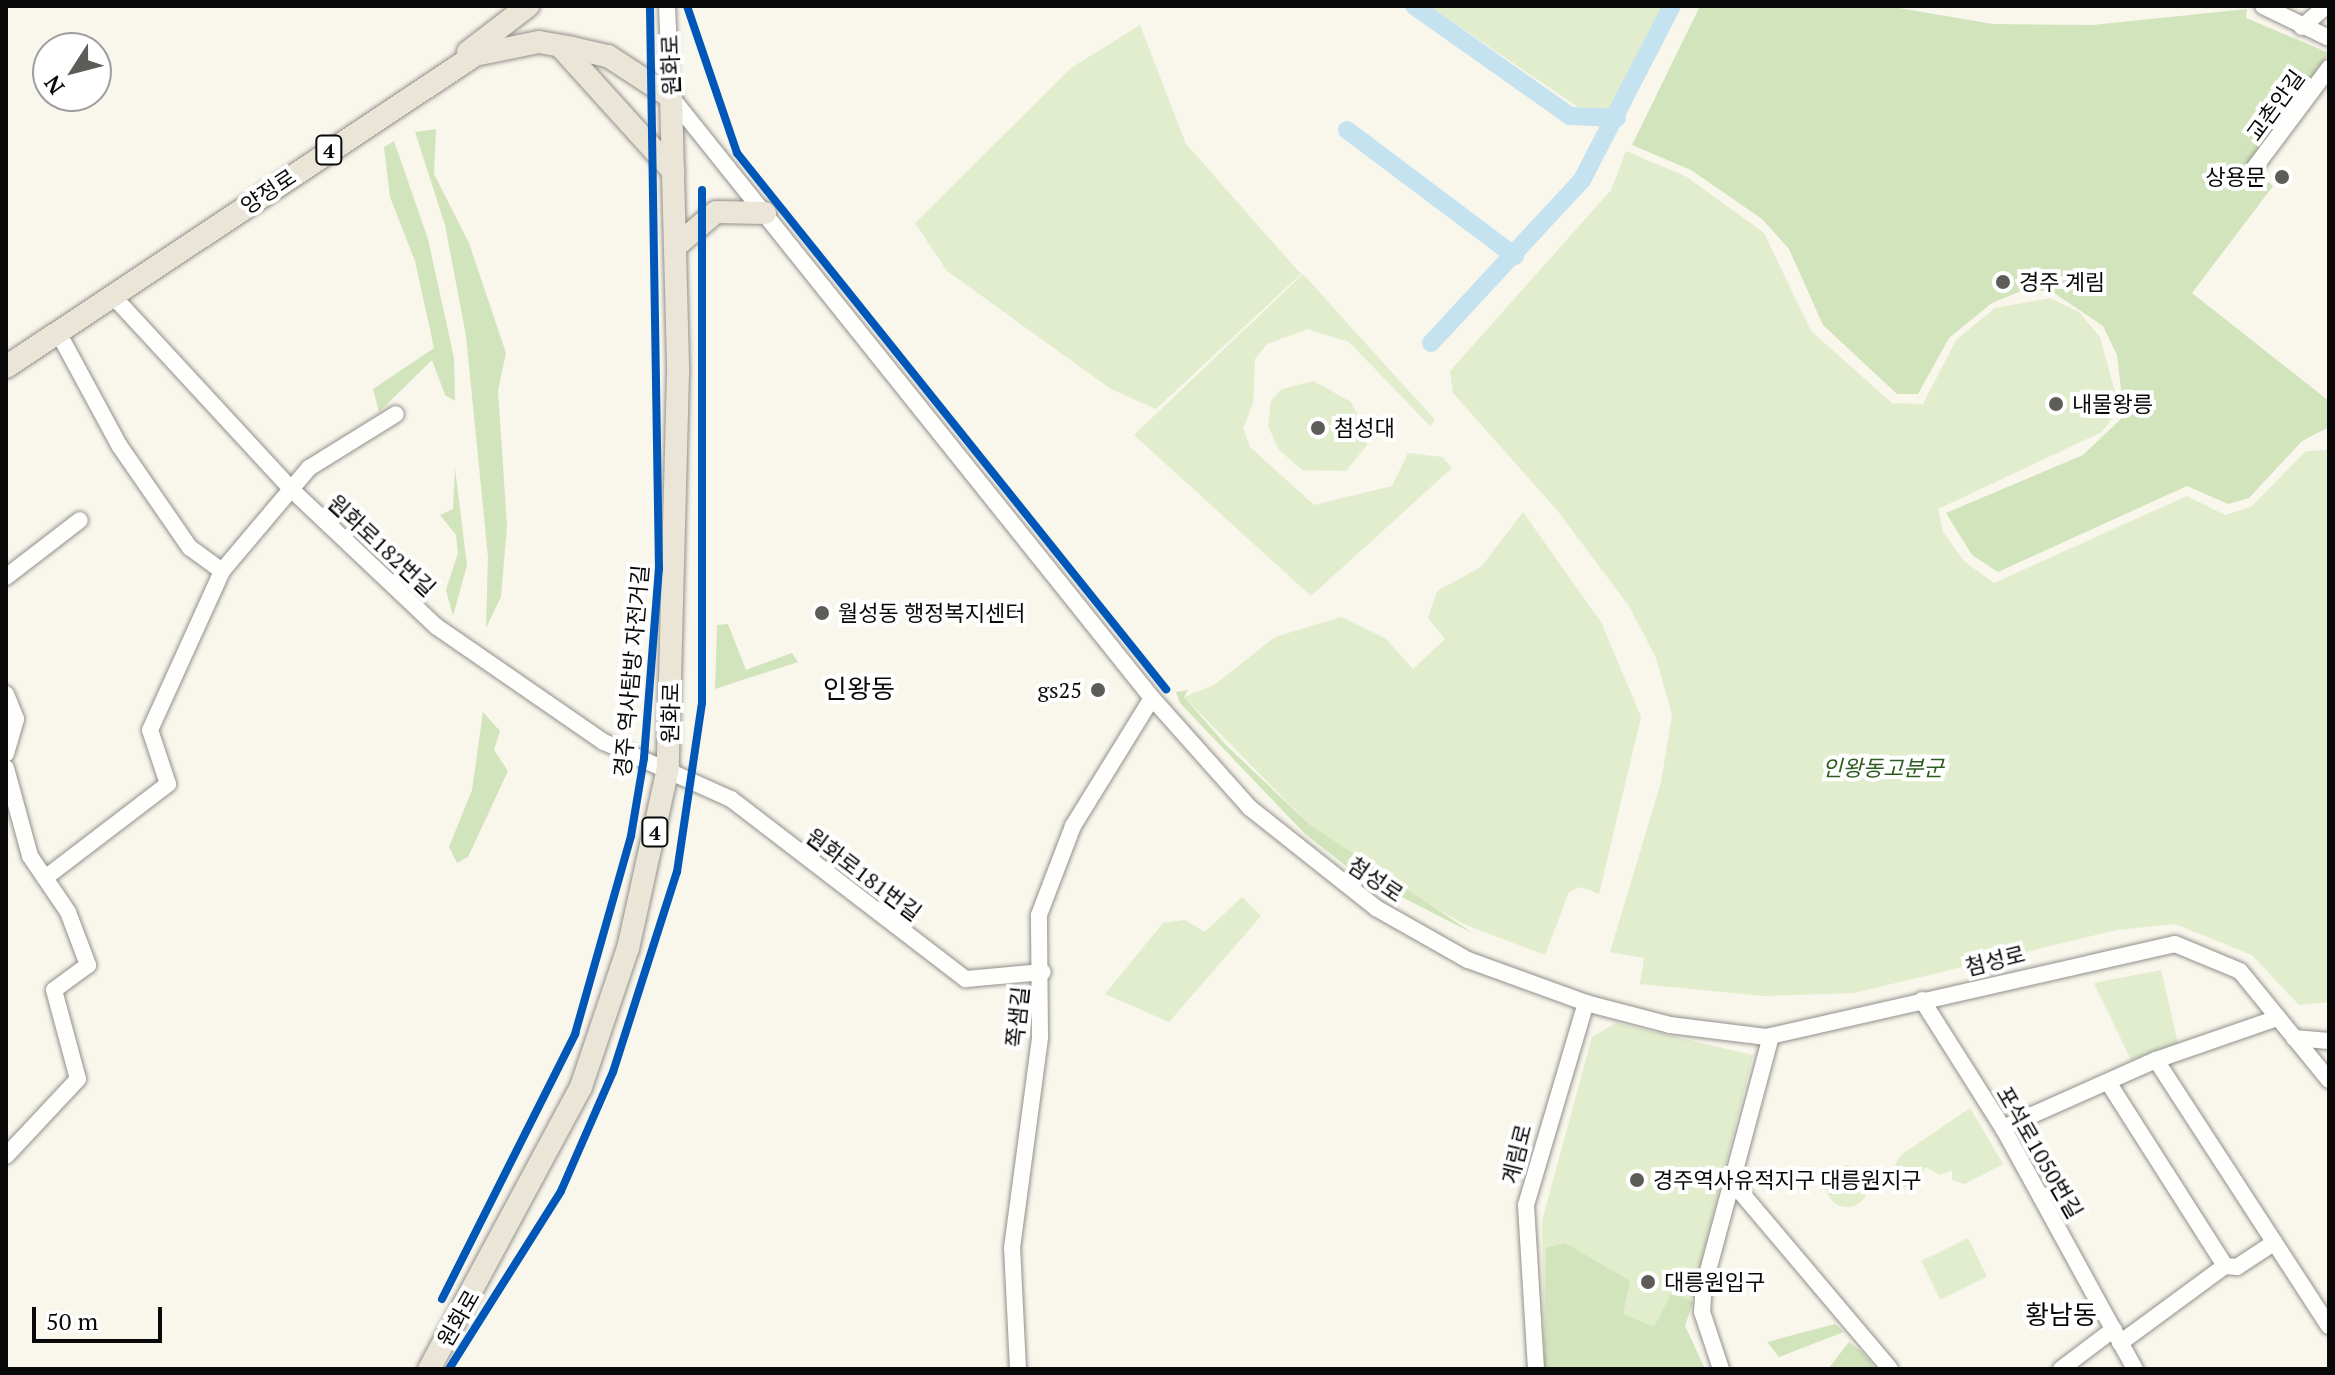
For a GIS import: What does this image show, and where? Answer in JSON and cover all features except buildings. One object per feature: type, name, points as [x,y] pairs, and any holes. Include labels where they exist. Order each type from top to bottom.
[{"type":"main road","points":[[446,70],[528,6]]},
{"type":"main road","name":"양정로","points":[[6,367],[446,70],[505,45],[559,46],[608,56],[671,97]]},
{"type":"main road","points":[[559,46],[673,171]]},
{"type":"main road","name":"원화로","points":[[429,1369],[581,1087],[628,948],[668,768],[675,247],[671,97]]},
{"type":"main road","points":[[675,247],[716,212],[765,213]]},
{"type":"street","name":"원화로","points":[[667,6],[671,97]]},
{"type":"street","points":[[2263,6],[2329,38]]},
{"type":"street","points":[[2302,27],[2326,6]]},
{"type":"street","name":"교촌안길","points":[[2255,167],[2329,68]]},
{"type":"street","name":"첨성로","points":[[671,97],[1152,698],[1250,808],[1376,908],[1468,960],[1586,1003],[1670,1025],[1771,1036],[2175,944],[2240,971],[2328,1076]]},
{"type":"street","name":"원화로182번길","points":[[113,296],[292,490],[437,627],[604,742],[668,768]]},
{"type":"street","points":[[58,332],[119,445],[190,548],[222,571]]},
{"type":"street","points":[[45,878],[168,784],[150,730],[222,571],[309,468],[396,414]]},
{"type":"street","points":[[6,577],[80,520]]},
{"type":"street","points":[[6,694],[16,719],[6,754]]},
{"type":"street","name":"쪽샘길","points":[[1018,1369],[1012,1248],[1043,972],[1039,915],[1057,860],[1152,698]]},
{"type":"street","points":[[6,768],[30,856],[45,878],[88,965],[54,990],[78,1079],[6,1156]]},
{"type":"street","name":"원화로181번길","points":[[668,768],[731,799],[966,979],[1043,972]]},
{"type":"street","name":"포석로1050번길","points":[[1922,1000],[2003,1128],[2135,1369]]},
{"type":"street","name":"계림로","points":[[1536,1369],[1526,1205],[1586,1003]]},
{"type":"street","points":[[2003,1128],[2156,1060],[2277,1018]]},
{"type":"street","points":[[1721,1369],[1702,1312],[1771,1036]]},
{"type":"street","points":[[2294,1038],[2329,1041]]},
{"type":"street","points":[[2156,1060],[2329,1326]]},
{"type":"street","points":[[2108,1082],[2225,1266]]},
{"type":"street","points":[[6,1129],[20,1139]]},
{"type":"street","points":[[1733,1183],[1890,1369]]},
{"type":"street","points":[[2061,1369],[2225,1266],[2237,1267],[2275,1242]]},
{"type":"green space","points":[[1429,6],[1664,6],[1616,109],[1581,109]]},
{"type":"green space","name":"경주 계림","points":[[1700,6],[1887,6],[1993,24],[2093,25],[2247,9],[2246,18],[2329,53],[2252,166],[2273,186],[2192,293],[2329,401],[2329,427],[2302,441],[2249,498],[2228,504],[2187,486],[1998,572],[1972,555],[1946,513],[2083,455],[2124,416],[2117,355],[2103,326],[2051,291],[2021,291],[1992,303],[1949,338],[1918,394],[1897,394],[1823,325],[1789,249],[1762,219],[1691,170],[1632,145]]},
{"type":"green space","points":[[1140,25],[1186,144],[1301,274],[1156,409],[1111,389],[947,271],[915,223],[1071,68]]},
{"type":"green space","points":[[436,129],[434,174],[469,243],[506,353],[498,391],[507,526],[501,597],[486,628],[488,557],[466,336],[445,225],[415,132]]},
{"type":"green space","points":[[394,141],[428,239],[454,358],[455,401],[445,395],[432,360],[379,412],[373,389],[434,348],[415,261],[390,197],[384,147]]},
{"type":"green space","name":"인왕동고분군","points":[[1626,151],[1687,177],[1764,233],[1811,331],[1892,403],[1923,404],[1956,340],[1995,308],[2050,298],[2079,312],[2100,337],[2116,396],[2116,413],[2102,432],[1938,509],[1943,532],[1964,561],[1994,583],[2187,496],[2225,515],[2251,507],[2306,451],[2329,450],[2329,1002],[2299,1005],[2252,955],[2175,924],[2117,930],[1854,993],[1764,996],[1640,984],[1644,958],[1610,952],[1661,782],[1672,715],[1656,658],[1629,606],[1557,510],[1453,393],[1450,371],[1611,190]]},
{"type":"green space","points":[[1303,274],[1435,420],[1430,426],[1349,342],[1307,329],[1267,344],[1255,359],[1253,404],[1243,428],[1250,447],[1314,505],[1392,486],[1408,453],[1442,457],[1452,468],[1311,596],[1134,435]]},
{"type":"green space","points":[[1314,381],[1351,402],[1362,422],[1367,445],[1346,471],[1302,470],[1279,450],[1268,426],[1271,401],[1282,389]]},
{"type":"green space","points":[[455,468],[467,565],[453,616],[446,590],[458,553],[456,535],[440,515],[453,509]]},
{"type":"green space","points":[[1523,512],[1601,622],[1641,717],[1599,894],[1581,887],[1569,892],[1545,955],[1466,925],[1384,880],[1309,824],[1184,697],[1214,685],[1275,637],[1341,617],[1385,638],[1413,669],[1445,639],[1428,618],[1437,591],[1481,567]]},
{"type":"green space","points":[[728,624],[746,670],[792,653],[798,662],[715,689],[717,625]]},
{"type":"green space","points":[[1188,690],[1184,697],[1226,745],[1309,824],[1474,934],[1355,873],[1304,833],[1180,703],[1176,692]]},
{"type":"green space","points":[[483,712],[500,731],[494,750],[508,771],[468,857],[457,863],[449,847],[472,790]]},
{"type":"green space","points":[[1242,897],[1261,916],[1169,1022],[1105,994],[1163,923],[1185,920],[1205,932]]},
{"type":"green space","points":[[2161,970],[2178,1043],[2131,1060],[2094,983]]},
{"type":"green space","name":"경주역사유적지구 대릉원지구","points":[[1616,1023],[1753,1055],[1685,1326],[1705,1369],[1544,1369],[1542,1221],[1592,1037]]},
{"type":"green space","points":[[1970,1108],[2003,1164],[1965,1184],[1952,1180],[1952,1170],[1940,1175],[1926,1167],[1910,1191],[1889,1175],[1901,1155]]},
{"type":"green space","points":[[1847,1165],[1862,1171],[1868,1186],[1862,1201],[1847,1207],[1832,1201],[1826,1186],[1832,1171]]},
{"type":"green space","points":[[1968,1238],[1987,1277],[1940,1299],[1921,1261]]},
{"type":"green space","points":[[1565,1243],[1630,1281],[1623,1314],[1654,1327],[1672,1292],[1693,1302],[1685,1326],[1705,1369],[1544,1369],[1546,1248]]},
{"type":"green space","points":[[1835,1324],[1844,1332],[1779,1357],[1767,1342]]},
{"type":"green space","points":[[1849,1342],[1863,1353],[1876,1369],[1828,1369]]},
{"type":"waterway","points":[[1414,6],[1570,116],[1617,118]]},
{"type":"waterway","points":[[1431,343],[1582,180],[1672,6]]},
{"type":"waterway","points":[[1347,130],[1515,256]]},
{"type":"cycle path","name":"경주 역사탐방 자전거길","points":[[442,1299],[575,1034],[631,836],[644,758],[659,569],[650,6]]},
{"type":"cycle path","points":[[687,6],[737,153],[1166,689]]},
{"type":"cycle path","points":[[449,1369],[561,1191],[613,1072],[677,872],[702,703],[702,190]]},
{"type":"place","name":"상용문","points":[[2282,177]]},
{"type":"place","name":"경주 계림","points":[[2003,282]]},
{"type":"place","name":"내물왕릉","points":[[2056,404]]},
{"type":"place","name":"첨성대","points":[[1318,428]]},
{"type":"place","name":"월성동 행정복지센터","points":[[822,613]]},
{"type":"place","name":"gs25","points":[[1098,690]]},
{"type":"place","name":"경주역사유적지구 대릉원지구","points":[[1637,1180]]},
{"type":"place","name":"대릉원입구","points":[[1648,1282]]},
{"type":"district","name":"인왕동","points":[[859,689]]},
{"type":"district","name":"황남동","points":[[2061,1315]]}]
